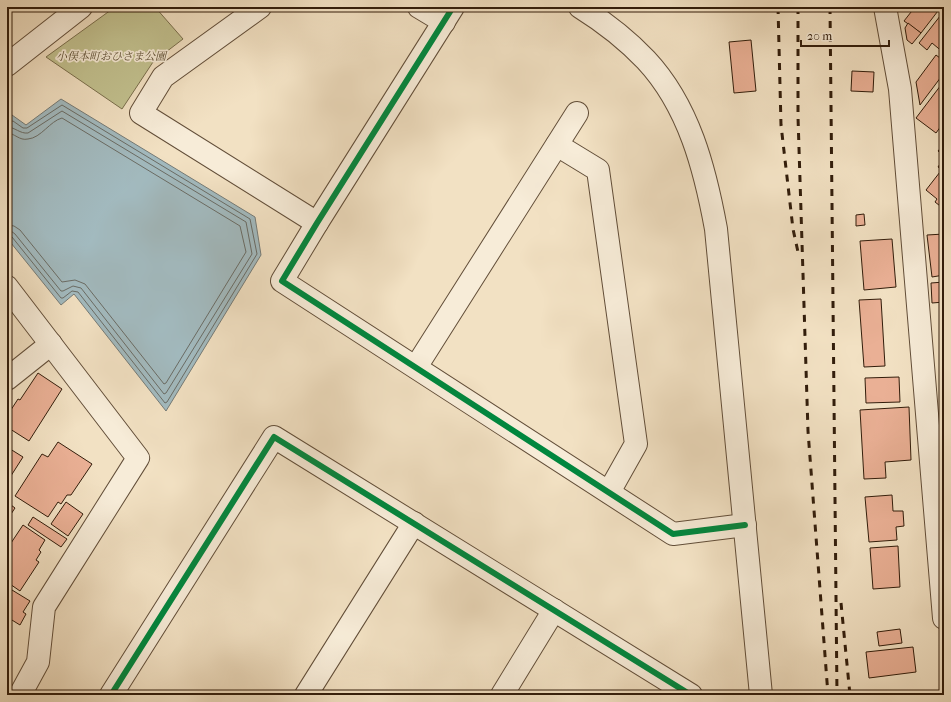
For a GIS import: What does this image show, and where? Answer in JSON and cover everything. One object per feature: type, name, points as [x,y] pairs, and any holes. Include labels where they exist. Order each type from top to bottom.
[{"type":"street","points":[[260,7],[163,77],[141,113],[317,223]]},
{"type":"street","points":[[419,7],[449,14],[282,281],[673,534],[745,525]]},
{"type":"street","points":[[580,7],[624,39],[647,60],[674,98],[695,143],[710,195],[716,229],[762,695]]},
{"type":"street","points":[[886,7],[900,89],[944,618]]},
{"type":"street","points":[[7,65],[74,9]]},
{"type":"street","points":[[416,367],[577,113]]},
{"type":"street","points":[[557,145],[598,170],[636,444],[609,492]]},
{"type":"street","points":[[7,287],[138,458],[44,607],[38,662],[20,695]]},
{"type":"street","points":[[7,379],[51,344]]},
{"type":"street","points":[[111,695],[274,437],[691,695]]},
{"type":"street","points":[[306,695],[414,523]]},
{"type":"street","points":[[502,695],[554,610]]},
{"type":"green space","name":"小俣本町おひさま公園","points":[[115,7],[155,7],[183,39],[153,62],[122,109],[46,57]]},
{"type":"water","points":[[61,99],[255,217],[261,255],[166,411],[74,294],[61,305],[7,238],[7,119],[12,115],[26,125]]},
{"type":"building","points":[[915,7],[941,7],[921,33],[904,21]]},
{"type":"building","points":[[944,11],[944,53],[932,43],[927,50],[919,43]]},
{"type":"building","points":[[908,23],[921,33],[912,44],[907,40],[905,28]]},
{"type":"building","points":[[751,40],[756,91],[734,93],[729,42]]},
{"type":"building","points":[[936,55],[944,61],[944,73],[920,105],[916,82]]},
{"type":"building","points":[[852,71],[874,72],[873,92],[851,91]]},
{"type":"building","points":[[941,85],[944,86],[944,122],[936,133],[916,118]]},
{"type":"building","points":[[944,144],[944,156],[938,151]]},
{"type":"building","points":[[944,158],[944,171],[938,167]]},
{"type":"building","points":[[940,172],[944,174],[944,209],[935,202],[937,199],[926,190]]},
{"type":"building","points":[[864,214],[865,225],[856,226],[856,215]]},
{"type":"building","points":[[944,234],[944,275],[932,277],[927,235]]},
{"type":"building","points":[[892,239],[896,287],[864,290],[860,241]]},
{"type":"building","points":[[944,282],[944,302],[932,303],[931,283]]},
{"type":"building","points":[[881,299],[885,366],[864,367],[859,300]]},
{"type":"building","points":[[38,373],[62,389],[29,441],[7,427],[7,416]]},
{"type":"building","points":[[899,377],[900,402],[866,403],[865,378]]},
{"type":"building","points":[[909,407],[911,460],[885,462],[886,478],[864,479],[860,410]]},
{"type":"building","points":[[58,442],[92,464],[71,495],[67,495],[61,504],[58,502],[48,517],[15,496],[42,454],[48,457]]},
{"type":"building","points":[[7,447],[23,457],[7,482]]},
{"type":"building","points":[[892,495],[893,511],[903,511],[904,526],[896,527],[897,540],[869,542],[865,497]]},
{"type":"building","points":[[7,502],[15,508],[7,520]]},
{"type":"building","points":[[66,502],[83,514],[68,536],[51,524]]},
{"type":"building","points":[[33,517],[67,539],[61,547],[28,525]]},
{"type":"building","points":[[23,525],[45,540],[39,550],[41,552],[36,560],[39,562],[20,591],[7,582],[7,544],[9,546]]},
{"type":"building","points":[[898,546],[900,587],[873,589],[870,548]]},
{"type":"building","points":[[12,590],[30,601],[23,612],[26,614],[20,625],[7,617],[7,609],[11,603],[7,600]]},
{"type":"building","points":[[900,629],[902,643],[879,646],[877,632]]},
{"type":"building","points":[[913,647],[916,672],[869,678],[866,652]]},
{"type":"railway","points":[[778,7],[781,125],[793,229],[798,252]]},
{"type":"railway","points":[[798,7],[798,117],[808,431],[828,695]]},
{"type":"railway","points":[[830,7],[837,695]]},
{"type":"railway","points":[[841,603],[850,695]]},
{"type":"cycle path","points":[[453,7],[282,281],[673,534],[745,525]]},
{"type":"cycle path","points":[[111,695],[274,437],[691,695]]}]
